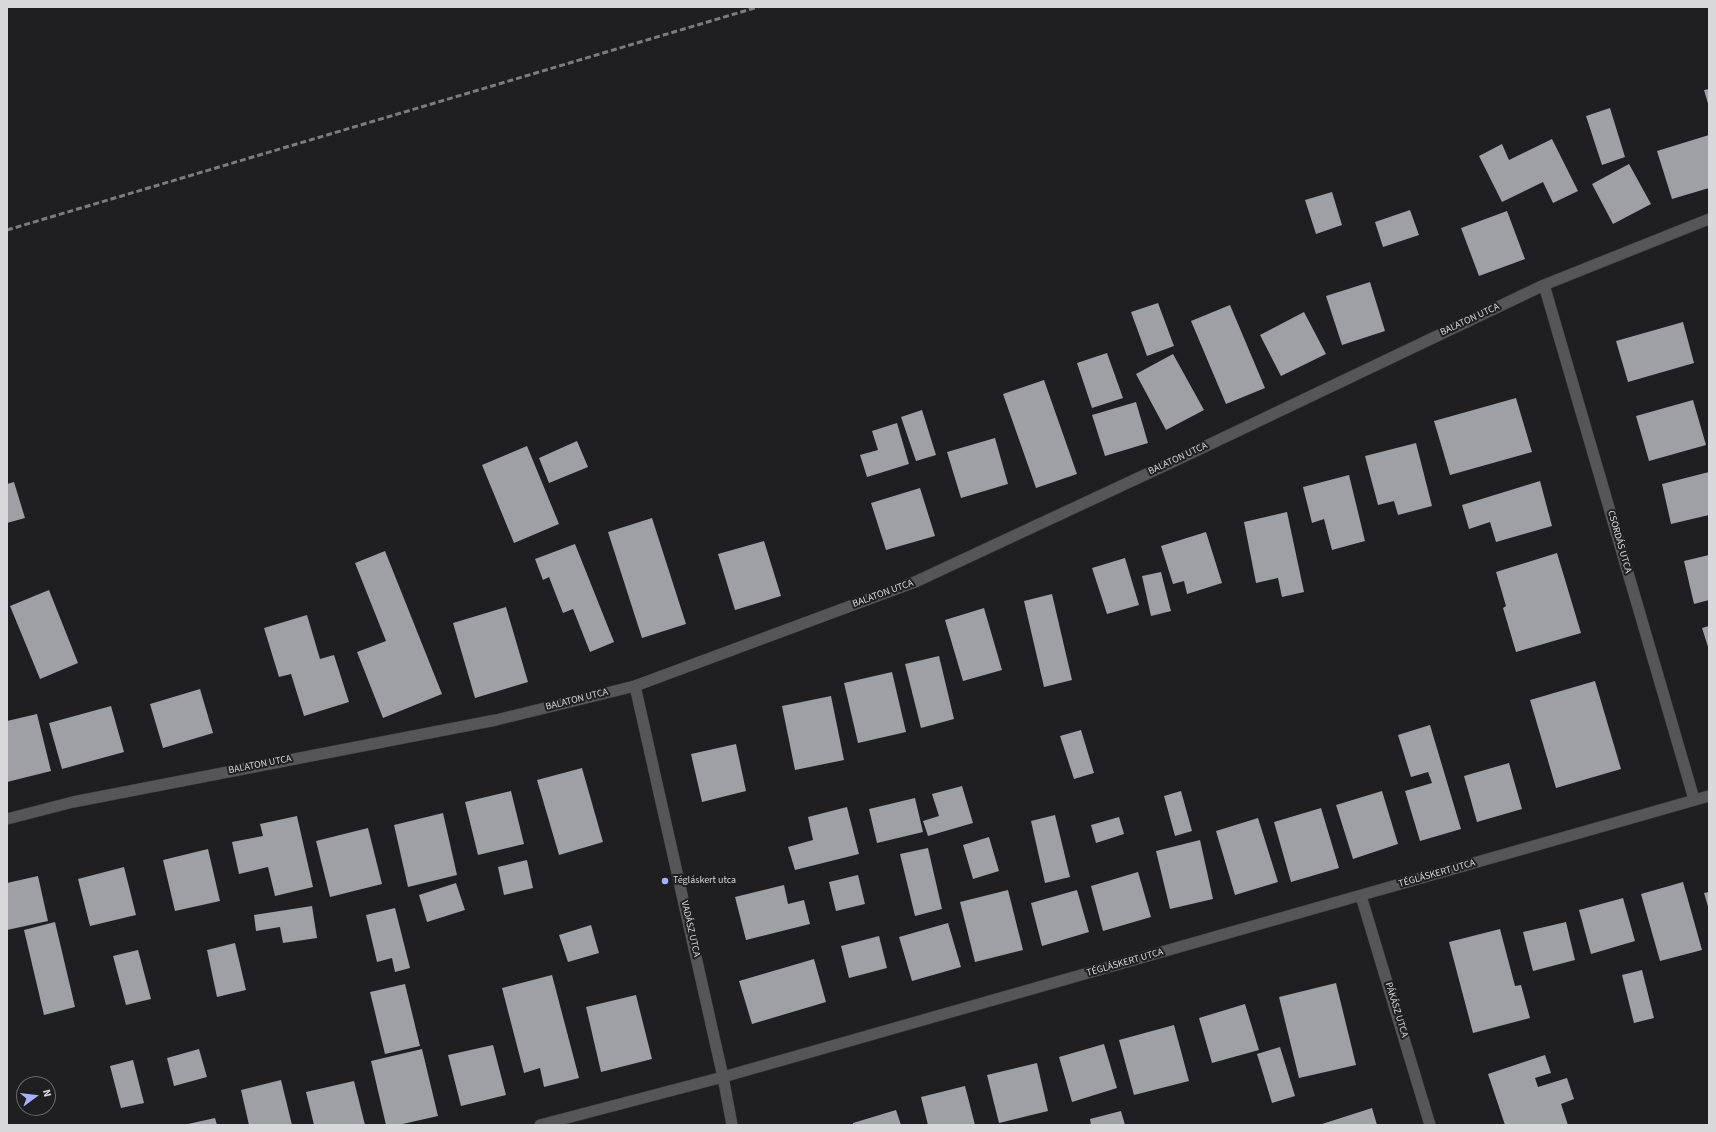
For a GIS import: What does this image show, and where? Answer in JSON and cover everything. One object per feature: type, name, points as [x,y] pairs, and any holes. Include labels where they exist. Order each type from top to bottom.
[{"type":"street","name":"BALATON UTCA","points":[[7,819],[72,802],[496,720],[635,686],[915,582],[1181,458],[1544,285],[1709,219]]},
{"type":"street","name":"CSORDÁS UTCA","points":[[1544,285],[1694,799]]},
{"type":"street","name":"VADÁSZ UTCA","points":[[635,686],[723,1077],[732,1125]]},
{"type":"street","name":"TÉGLÁSKERT UTCA","points":[[540,1125],[723,1077],[1362,896],[1694,799],[1709,796]]},
{"type":"street","name":"PÁKÁSZ UTCA","points":[[1362,896],[1430,1125]]},
{"type":"building","points":[[1709,89],[1709,107],[1704,90]]},
{"type":"building","points":[[1610,108],[1625,157],[1602,165],[1586,116]]},
{"type":"building","points":[[1709,135],[1709,188],[1672,199],[1657,151]]},
{"type":"building","points":[[1552,139],[1578,191],[1553,203],[1543,182],[1502,202],[1479,156],[1502,144],[1509,160]]},
{"type":"building","points":[[1629,164],[1651,204],[1613,224],[1592,184]]},
{"type":"building","points":[[1332,192],[1342,225],[1316,234],[1305,200]]},
{"type":"building","points":[[1410,210],[1419,235],[1383,247],[1375,222]]},
{"type":"building","points":[[1507,211],[1525,259],[1479,276],[1461,228]]},
{"type":"building","points":[[1370,282],[1385,331],[1342,345],[1326,296]]},
{"type":"building","points":[[1158,303],[1174,346],[1147,356],[1131,312]]},
{"type":"building","points":[[1230,305],[1265,388],[1226,404],[1191,321]]},
{"type":"building","points":[[1304,312],[1326,354],[1281,376],[1260,335]]},
{"type":"building","points":[[1683,322],[1694,363],[1628,382],[1616,341]]},
{"type":"building","points":[[1107,353],[1123,398],[1092,408],[1077,363]]},
{"type":"building","points":[[1173,354],[1204,410],[1166,430],[1136,374]]},
{"type":"building","points":[[1044,380],[1077,474],[1036,488],[1003,394]]},
{"type":"building","points":[[1516,398],[1532,452],[1450,475],[1434,421]]},
{"type":"building","points":[[1693,400],[1706,445],[1649,461],[1636,416]]},
{"type":"building","points":[[1136,402],[1148,443],[1105,456],[1092,415]]},
{"type":"building","points":[[922,410],[936,455],[916,461],[901,417]]},
{"type":"building","points":[[897,423],[909,464],[867,477],[860,455],[878,450],[872,431]]},
{"type":"building","points":[[995,438],[1008,484],[961,498],[947,452]]},
{"type":"building","points":[[577,441],[588,467],[549,483],[539,458]]},
{"type":"building","points":[[1416,443],[1432,506],[1398,515],[1394,501],[1378,505],[1365,456]]},
{"type":"building","points":[[527,446],[559,524],[514,543],[482,465]]},
{"type":"building","points":[[1709,472],[1709,515],[1671,524],[1662,484]]},
{"type":"building","points":[[1349,475],[1365,541],[1332,550],[1324,519],[1312,523],[1303,487]]},
{"type":"building","points":[[1540,481],[1552,526],[1496,542],[1490,522],[1469,529],[1462,505]]},
{"type":"building","points":[[14,482],[25,518],[7,523],[7,484]]},
{"type":"building","points":[[920,488],[935,536],[886,550],[871,503]]},
{"type":"building","points":[[1287,512],[1304,592],[1282,597],[1278,578],[1256,583],[1244,522]]},
{"type":"building","points":[[652,518],[686,624],[642,638],[608,532]]},
{"type":"building","points":[[1206,532],[1222,583],[1187,594],[1184,581],[1173,584],[1161,546]]},
{"type":"building","points":[[764,541],[781,596],[735,610],[718,554]]},
{"type":"building","points":[[575,544],[614,642],[590,652],[573,609],[563,613],[549,577],[543,580],[535,559]]},
{"type":"building","points":[[385,551],[442,694],[383,718],[357,652],[386,641],[355,563]]},
{"type":"building","points":[[1557,553],[1581,633],[1516,652],[1503,608],[1506,606],[1496,572]]},
{"type":"building","points":[[1709,555],[1709,600],[1694,604],[1684,561]]},
{"type":"building","points":[[1125,558],[1139,605],[1107,614],[1092,568]]},
{"type":"building","points":[[1161,572],[1171,611],[1151,616],[1142,576]]},
{"type":"building","points":[[49,590],[78,663],[40,679],[10,606]]},
{"type":"building","points":[[1052,594],[1072,680],[1044,687],[1024,601]]},
{"type":"building","points":[[506,607],[528,682],[475,698],[453,623]]},
{"type":"building","points":[[984,608],[1002,670],[963,681],[945,620]]},
{"type":"building","points":[[307,615],[320,659],[334,655],[349,702],[304,716],[291,674],[279,677],[264,628]]},
{"type":"building","points":[[1709,626],[1709,650],[1702,628]]},
{"type":"building","points":[[939,656],[954,719],[921,728],[905,664]]},
{"type":"building","points":[[892,672],[906,732],[858,743],[844,683]]},
{"type":"building","points":[[1595,681],[1621,769],[1556,788],[1530,700]]},
{"type":"building","points":[[200,689],[213,733],[163,748],[150,704]]},
{"type":"building","points":[[831,696],[844,760],[795,770],[782,706]]},
{"type":"building","points":[[111,706],[124,752],[62,769],[49,723]]},
{"type":"building","points":[[37,714],[51,771],[7,782],[7,721]]},
{"type":"building","points":[[1430,725],[1461,829],[1420,841],[1405,791],[1432,783],[1428,772],[1411,777],[1398,735]]},
{"type":"building","points":[[1081,730],[1094,773],[1074,779],[1060,736]]},
{"type":"building","points":[[736,744],[746,791],[702,802],[691,754]]},
{"type":"building","points":[[1509,763],[1522,809],[1477,822],[1464,776]]},
{"type":"building","points":[[582,768],[603,842],[559,855],[537,780]]},
{"type":"building","points":[[962,786],[973,823],[928,836],[923,821],[939,816],[932,794]]},
{"type":"building","points":[[511,791],[524,844],[478,855],[465,802]]},
{"type":"building","points":[[1181,791],[1192,831],[1175,836],[1164,796]]},
{"type":"building","points":[[1382,791],[1398,844],[1353,859],[1336,805]]},
{"type":"building","points":[[915,798],[923,832],[877,843],[869,809]]},
{"type":"building","points":[[847,807],[859,854],[795,870],[788,847],[813,840],[808,817]]},
{"type":"building","points":[[1321,808],[1339,868],[1291,882],[1274,822]]},
{"type":"building","points":[[443,813],[457,875],[408,887],[394,825]]},
{"type":"building","points":[[1055,815],[1070,877],[1045,883],[1031,821]]},
{"type":"building","points":[[297,816],[313,887],[275,896],[268,867],[239,874],[232,842],[263,836],[260,824]]},
{"type":"building","points":[[1119,817],[1124,834],[1096,843],[1091,825]]},
{"type":"building","points":[[1258,818],[1278,882],[1235,895],[1216,831]]},
{"type":"building","points":[[368,828],[382,884],[330,897],[316,841]]},
{"type":"building","points":[[989,837],[999,871],[973,879],[963,845]]},
{"type":"building","points":[[1200,840],[1213,899],[1170,909],[1156,851]]},
{"type":"building","points":[[928,848],[942,909],[915,916],[900,854]]},
{"type":"building","points":[[208,849],[220,901],[175,911],[163,860]]},
{"type":"building","points":[[527,860],[533,888],[504,895],[498,867]]},
{"type":"building","points":[[124,867],[136,915],[90,926],[78,879]]},
{"type":"building","points":[[1138,872],[1151,917],[1103,931],[1091,886]]},
{"type":"building","points":[[858,875],[865,904],[836,911],[829,882]]},
{"type":"building","points":[[38,876],[48,921],[7,930],[7,883]]},
{"type":"building","points":[[1683,882],[1702,950],[1660,961],[1641,894]]},
{"type":"building","points":[[456,883],[465,910],[427,922],[419,895]]},
{"type":"building","points":[[784,885],[788,904],[804,900],[810,924],[746,940],[735,897]]},
{"type":"building","points":[[1008,890],[1023,950],[975,962],[960,902]]},
{"type":"building","points":[[1077,890],[1089,932],[1042,946],[1031,903]]},
{"type":"building","points":[[1709,892],[1709,910],[1704,893]]},
{"type":"building","points":[[1623,898],[1635,941],[1591,954],[1579,910]]},
{"type":"building","points":[[312,906],[317,938],[283,943],[280,927],[256,931],[254,915]]},
{"type":"building","points":[[395,908],[410,968],[395,972],[392,958],[377,962],[366,915]]},
{"type":"building","points":[[55,922],[75,1007],[44,1015],[24,930]]},
{"type":"building","points":[[1566,922],[1575,960],[1533,971],[1523,932]]},
{"type":"building","points":[[948,923],[961,967],[912,981],[899,937]]},
{"type":"building","points":[[591,925],[599,953],[568,962],[559,935]]},
{"type":"building","points":[[1500,929],[1515,986],[1521,985],[1530,1018],[1473,1033],[1449,942]]},
{"type":"building","points":[[879,936],[887,968],[849,978],[841,946]]},
{"type":"building","points":[[235,943],[246,990],[217,997],[207,950]]},
{"type":"building","points":[[138,950],[151,999],[126,1005],[113,956]]},
{"type":"building","points":[[814,959],[826,1002],[752,1024],[739,981]]},
{"type":"building","points":[[1642,970],[1654,1018],[1634,1023],[1622,975]]},
{"type":"building","points":[[552,975],[579,1078],[544,1087],[540,1068],[524,1073],[502,988]]},
{"type":"building","points":[[1336,983],[1356,1065],[1299,1078],[1279,997]]},
{"type":"building","points":[[405,984],[420,1046],[385,1054],[370,992]]},
{"type":"building","points":[[636,995],[652,1059],[601,1072],[586,1007]]},
{"type":"building","points":[[1245,1004],[1259,1050],[1212,1063],[1199,1018]]},
{"type":"building","points":[[1174,1025],[1189,1081],[1134,1095],[1119,1040]]},
{"type":"building","points":[[1104,1044],[1117,1088],[1072,1102],[1059,1057]]},
{"type":"building","points":[[493,1045],[506,1095],[461,1106],[448,1055]]},
{"type":"building","points":[[1280,1047],[1295,1096],[1272,1103],[1257,1054]]},
{"type":"building","points":[[199,1049],[207,1077],[174,1086],[167,1058]]},
{"type":"building","points":[[422,1049],[438,1116],[398,1125],[386,1125],[371,1061]]},
{"type":"building","points":[[1545,1055],[1551,1073],[1535,1078],[1538,1087],[1567,1078],[1574,1099],[1561,1104],[1568,1125],[1505,1125],[1488,1074]]},
{"type":"building","points":[[133,1060],[144,1103],[121,1108],[110,1066]]},
{"type":"building","points":[[1037,1063],[1048,1111],[999,1123],[987,1075]]},
{"type":"building","points":[[281,1080],[292,1125],[249,1125],[241,1090]]},
{"type":"building","points":[[354,1081],[365,1125],[314,1125],[306,1092]]},
{"type":"building","points":[[965,1086],[975,1125],[928,1125],[921,1097]]},
{"type":"building","points":[[1372,1108],[1377,1125],[1319,1125]]},
{"type":"building","points":[[896,1110],[901,1125],[853,1125],[853,1123]]},
{"type":"building","points":[[1121,1111],[1125,1125],[1091,1125],[1090,1119]]},
{"type":"building","points":[[215,1118],[217,1125],[188,1125],[188,1124]]},
{"type":"railway","points":[[7,230],[758,7]]},
{"type":"place","name":"Tégláskert utca","points":[[665,881]]}]
